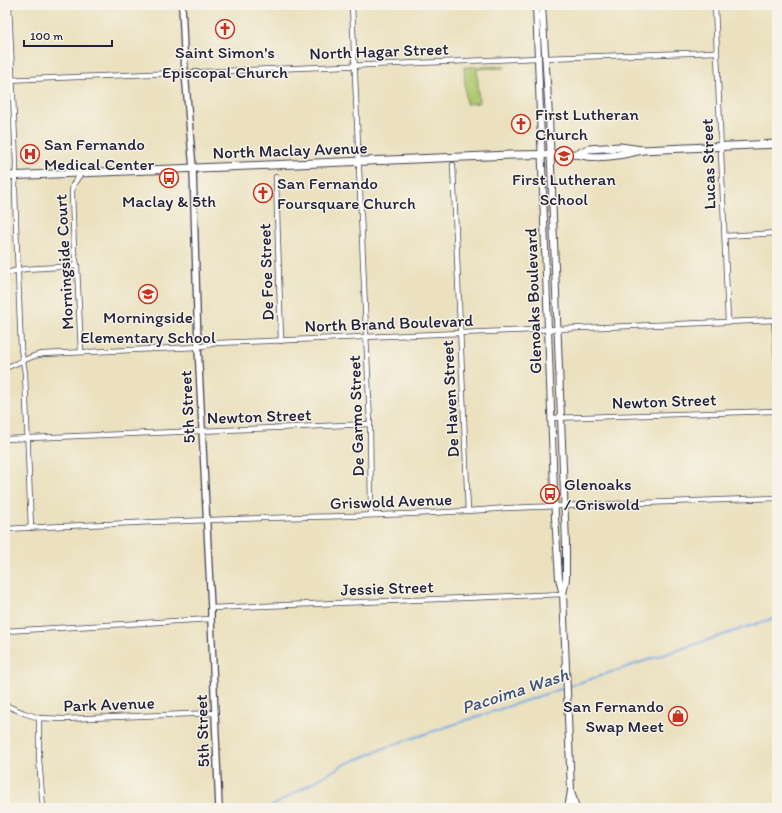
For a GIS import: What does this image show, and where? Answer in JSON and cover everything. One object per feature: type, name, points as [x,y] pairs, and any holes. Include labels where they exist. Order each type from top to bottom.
[{"type":"main road","name":"Glenoaks Boulevard","points":[[536,5],[551,418],[559,578],[563,594],[571,791],[568,808]]},
{"type":"main road","name":"Glenoaks Boulevard","points":[[542,5],[561,418],[566,579],[563,594]]},
{"type":"main road","name":"North Maclay Avenue","points":[[5,176],[577,154],[588,149],[620,147],[642,150],[777,144]]},
{"type":"main road","name":"Glenoaks Boulevard","points":[[571,791],[576,808]]},
{"type":"street","points":[[9,5],[16,164],[15,176],[21,349],[25,373],[31,528]]},
{"type":"street","name":"5th Street","points":[[182,5],[185,72],[194,169],[198,347],[219,808]]},
{"type":"street","name":"De Garmo Street","points":[[352,5],[370,424],[371,515]]},
{"type":"street","name":"Lucas Street","points":[[715,5],[728,322]]},
{"type":"street","points":[[545,58],[717,52]]},
{"type":"street","name":"North Hagar Street","points":[[5,80],[538,58]]},
{"type":"street","name":"De Haven Street","points":[[453,165],[468,511]]},
{"type":"street","name":"Morningside Court","points":[[81,173],[73,185],[72,192],[74,251],[77,266],[81,352]]},
{"type":"street","name":"De Foe Street","points":[[276,177],[281,341]]},
{"type":"street","points":[[725,236],[777,233]]},
{"type":"street","points":[[5,273],[18,270],[77,266]]},
{"type":"street","points":[[775,320],[777,363]]},
{"type":"street","name":"North Brand Boulevard","points":[[5,368],[40,354],[198,347],[216,343],[775,320]]},
{"type":"street","name":"Newton Street","points":[[551,418],[777,411]]},
{"type":"street","name":"Newton Street","points":[[5,439],[370,424]]},
{"type":"street","name":"Griswold Avenue","points":[[5,529],[777,498]]},
{"type":"street","name":"Jessie Street","points":[[211,608],[563,594]]},
{"type":"street","points":[[5,630],[211,619]]},
{"type":"street","name":"Park Avenue","points":[[5,705],[39,718],[64,719],[215,713]]},
{"type":"street","points":[[39,718],[39,759],[43,808]]},
{"type":"green space","points":[[504,66],[504,68],[477,69],[479,103],[466,104],[464,67]]},
{"type":"waterway","name":"Pacoima Wash","points":[[269,808],[343,765],[392,745],[777,617]]},
{"type":"place","name":"Saint Simon's Episcopal Church","points":[[225,29]]},
{"type":"place","name":"First Lutheran Church","points":[[521,124]]},
{"type":"place","name":"San Fernando Medical Center","points":[[30,154]]},
{"type":"place","name":"First Lutheran School","points":[[564,156]]},
{"type":"place","name":"Maclay & 5th","points":[[169,178]]},
{"type":"place","name":"San Fernando Foursquare Church","points":[[263,193]]},
{"type":"place","name":"Morningside Elementary School","points":[[148,294]]},
{"type":"place","name":"Glenoaks / Griswold","points":[[550,494]]},
{"type":"place","name":"San Fernando Swap Meet","points":[[678,716]]}]
